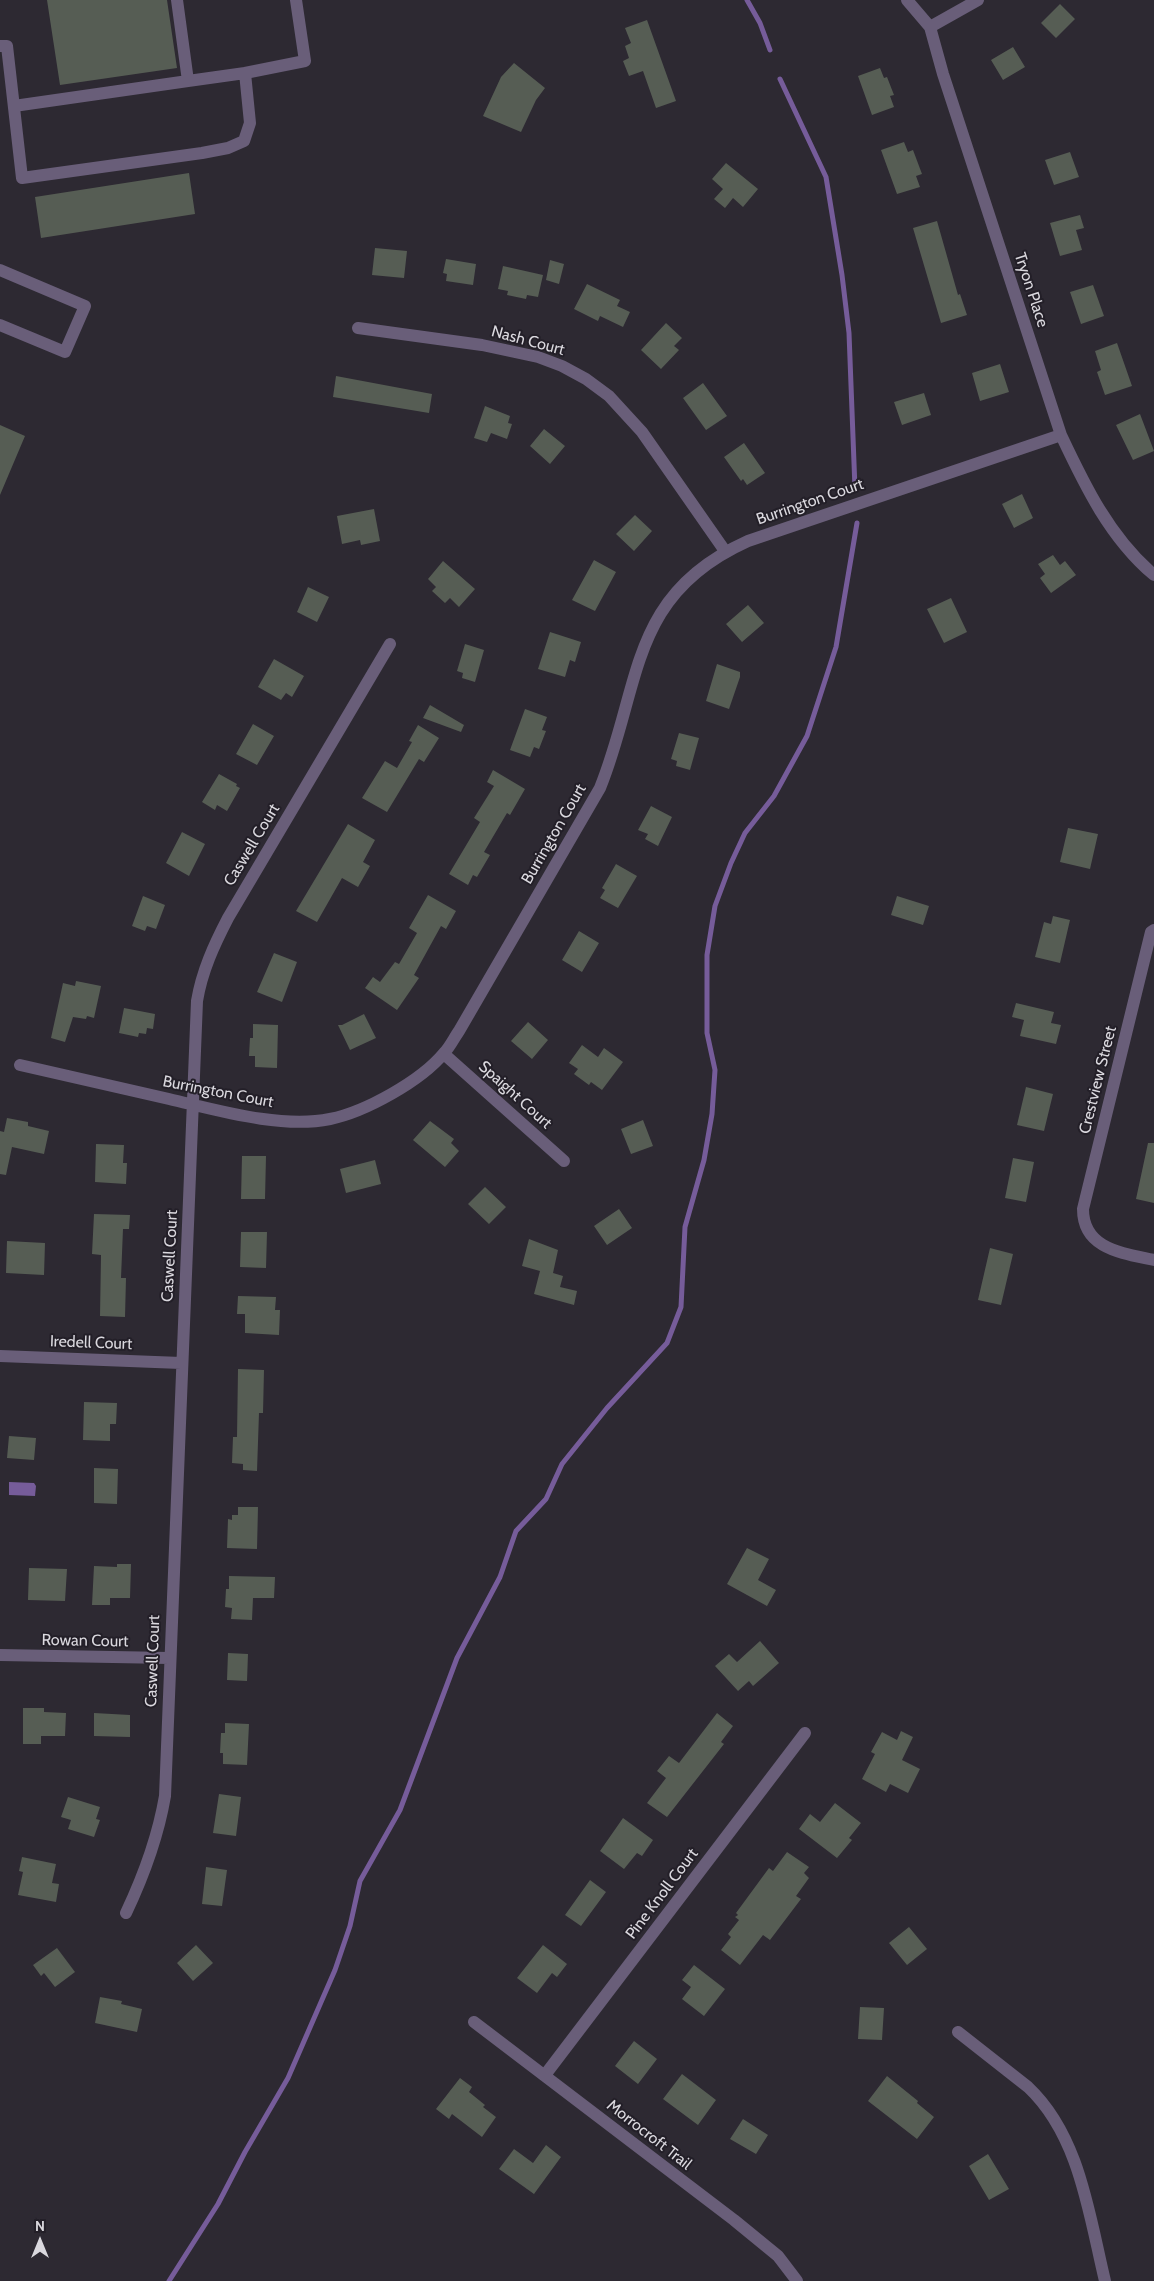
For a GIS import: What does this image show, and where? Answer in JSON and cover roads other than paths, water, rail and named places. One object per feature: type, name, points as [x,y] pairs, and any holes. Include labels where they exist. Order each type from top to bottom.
[{"type":"street","points":[[177,0],[188,81]]},
{"type":"street","points":[[14,106],[245,73],[305,61],[296,0]]},
{"type":"street","name":"Tryon Place","points":[[907,0],[930,27],[943,74],[1061,435],[1086,488],[1115,534],[1132,555],[1154,575]]},
{"type":"street","points":[[930,27],[978,0]]},
{"type":"street","points":[[0,46],[7,46],[22,178],[228,148],[244,141],[250,123],[245,73]]},
{"type":"street","points":[[0,270],[85,306],[65,352],[0,325]]},
{"type":"street","name":"Nash Court","points":[[358,328],[482,346],[538,357],[562,366],[586,379],[609,396],[642,432],[725,551]]},
{"type":"street","name":"Burrington Court","points":[[20,1065],[257,1118],[302,1121],[330,1119],[355,1112],[375,1103],[415,1078],[444,1054],[600,788],[612,759],[634,670],[653,624],[681,586],[725,551],[748,540],[1061,435]]},
{"type":"street","name":"Caswell Court","points":[[126,1913],[157,1836],[165,1796],[169,1658],[178,1504],[181,1363],[194,1105],[197,1001],[207,962],[228,918],[390,644]]},
{"type":"street","name":"Crestview Street","points":[[1153,931],[1083,1209],[1083,1221],[1090,1236],[1097,1242],[1111,1248],[1154,1260]]},
{"type":"street","name":"Spaight Court","points":[[444,1054],[564,1161]]},
{"type":"street","name":"Iredell Court","points":[[0,1356],[181,1363]]},
{"type":"street","name":"Rowan Court","points":[[0,1655],[169,1658]]},
{"type":"street","name":"Pine Knoll Court","points":[[545,2075],[805,1733]]},
{"type":"street","name":"Morrocroft Trail","points":[[474,2022],[734,2220],[778,2256],[797,2281]]},
{"type":"street","points":[[958,2032],[1033,2092],[1055,2122],[1080,2174],[1105,2281]]},
{"type":"waterway","points":[[747,0],[760,23],[770,50]]},
{"type":"waterway","points":[[780,79],[826,177],[842,275],[849,333],[855,489]]},
{"type":"waterway","points":[[169,2281],[218,2204],[245,2152],[288,2078],[335,1970],[350,1926],[360,1881],[400,1810],[457,1658],[500,1577],[516,1531],[546,1499],[562,1464],[607,1408],[667,1343],[681,1307],[685,1227],[704,1160],[712,1114],[715,1070],[707,1033],[707,955],[715,906],[731,863],[745,833],[774,796],[807,736],[836,647],[857,523]]}]
